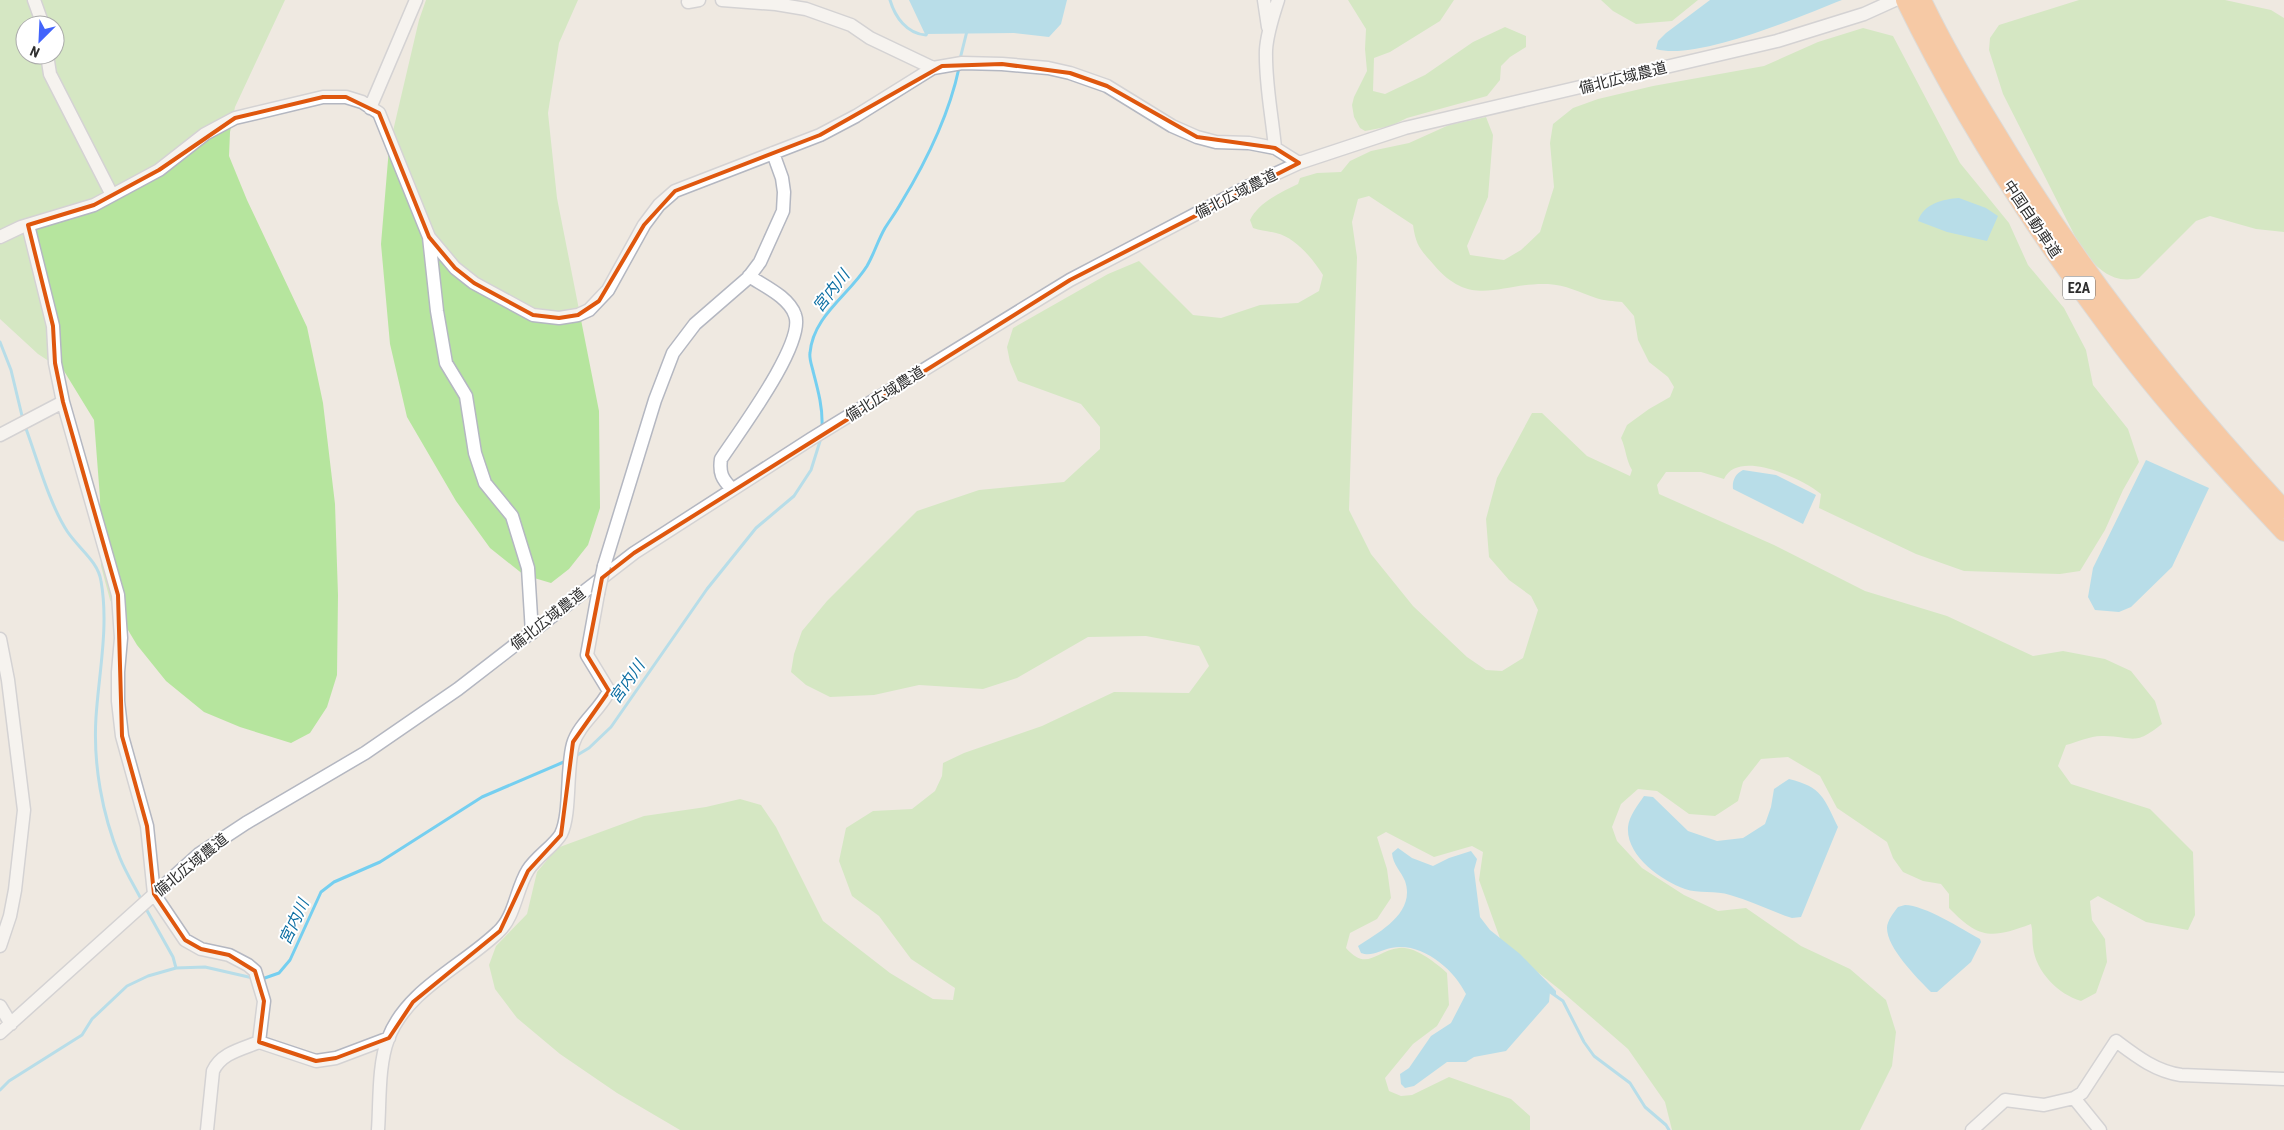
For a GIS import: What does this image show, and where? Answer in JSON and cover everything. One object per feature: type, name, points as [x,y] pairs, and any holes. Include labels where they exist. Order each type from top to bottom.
[{"type":"highway","name":"中国自動車道","points":[[1905,0],[1920,8],[2012,159],[2066,242],[2126,324],[2240,462],[2284,509]]},
{"type":"highway","name":"中国自動車道","points":[[1920,8],[2000,170],[2055,254],[2106,325],[2177,412],[2284,532]]},
{"type":"street","points":[[34,0],[39,15]]},
{"type":"street","points":[[370,108],[416,0]]},
{"type":"street","points":[[722,0],[776,4],[806,9],[851,25],[870,38],[933,68]]},
{"type":"street","points":[[1264,0],[1269,30]]},
{"type":"street","points":[[1274,148],[1269,110],[1266,50],[1269,30],[1278,0]]},
{"type":"street","name":"備北広域農道","points":[[0,1033],[200,854],[246,823],[364,753],[458,689],[634,553],[811,439],[1070,280],[1240,191],[1299,163],[1405,128],[1777,41],[1864,14],[1895,0]]},
{"type":"street","points":[[429,237],[455,268],[474,284],[534,315],[559,318],[578,316],[589,310],[608,290],[644,225],[659,205],[675,191],[820,135],[856,116],[933,68],[962,63],[1002,64],[1063,71],[1107,86],[1172,126],[1197,137],[1216,142],[1249,143],[1274,148],[1299,163]]},
{"type":"street","points":[[49,65],[50,74],[112,195]]},
{"type":"street","points":[[0,237],[28,225],[94,205],[159,170],[205,134],[235,118],[323,97],[346,97],[362,102],[379,113],[429,237],[436,311],[446,363],[466,396],[475,452],[485,483],[512,516],[528,568],[532,633]]},
{"type":"street","points":[[378,1130],[384,1059],[389,1038],[400,1017],[413,1002],[500,931],[509,916],[528,871],[540,854],[560,835],[564,822],[574,742],[581,729],[604,702],[609,691],[587,655],[604,566],[655,400],[674,353],[696,324],[749,276],[760,262],[783,211],[784,192],[782,178],[773,152]]},
{"type":"street","points":[[28,225],[53,326],[55,363],[63,402],[118,595],[121,638],[118,701],[122,736],[147,826],[154,894],[185,940],[201,949],[229,955],[255,971],[264,1001],[259,1042]]},
{"type":"street","points":[[732,489],[722,479],[719,470],[720,458],[783,365],[793,334],[796,317],[790,305],[749,276]]},
{"type":"street","points":[[0,436],[63,402]]},
{"type":"street","points":[[0,639],[11,700],[24,810],[15,890],[10,916],[0,946]]},
{"type":"street","points":[[0,1006],[11,1024]]},
{"type":"street","points":[[207,1130],[213,1071],[217,1062],[226,1056],[259,1042],[316,1061],[336,1058],[389,1038]]},
{"type":"street","points":[[1972,1130],[1988,1117],[1995,1107],[2005,1100],[2033,1105],[2074,1098],[2082,1093],[2116,1041],[2135,1056],[2166,1073],[2284,1079]]},
{"type":"street","points":[[2074,1098],[2100,1130]]},
{"type":"highlighted area","points":[[1002,64],[1070,73],[1107,86],[1197,137],[1275,148],[1299,163],[1070,280],[634,553],[602,578],[587,655],[609,691],[573,742],[561,835],[528,871],[500,931],[413,1002],[389,1038],[336,1058],[316,1061],[259,1042],[264,1001],[255,971],[229,955],[201,949],[185,940],[154,894],[147,826],[122,736],[118,595],[63,402],[55,363],[53,326],[28,225],[94,205],[159,170],[235,118],[323,97],[346,97],[379,113],[429,237],[455,268],[474,283],[533,315],[559,318],[578,315],[599,301],[644,225],[675,191],[820,135],[942,66]]},
{"type":"green space","points":[[0,0],[285,0],[235,107],[230,132],[229,156],[247,200],[307,327],[323,403],[335,504],[338,595],[337,675],[327,707],[310,733],[291,743],[240,727],[204,712],[166,681],[137,645],[110,600],[101,566],[100,498],[94,420],[64,371],[38,354],[0,319]]},
{"type":"green space","points":[[426,0],[578,0],[559,43],[548,113],[557,198],[599,411],[600,508],[588,545],[569,569],[551,583],[524,575],[490,548],[456,501],[407,417],[390,344],[381,244],[389,148],[419,20]]},
{"type":"green space","points":[[1348,0],[1454,0],[1440,21],[1390,52],[1374,58],[1373,91],[1385,94],[1425,75],[1473,42],[1505,27],[1526,36],[1526,47],[1510,57],[1501,66],[1500,80],[1487,96],[1407,118],[1391,126],[1365,131],[1360,128],[1354,117],[1352,105],[1367,71],[1366,29]]},
{"type":"green space","points":[[1601,0],[1698,0],[1672,21],[1636,24],[1613,11]]},
{"type":"green space","points":[[2079,0],[2225,0],[2271,10],[2284,18],[2284,232],[2256,229],[2210,216],[2196,221],[2139,278],[2130,279],[2121,279],[2107,274],[2083,252],[2003,94],[1989,50],[1990,38],[1999,25]]},
{"type":"green space","points":[[1863,28],[1893,36],[1960,163],[2009,223],[2028,265],[2064,308],[2086,350],[2093,385],[2128,429],[2139,462],[2123,490],[2105,530],[2080,571],[2060,574],[1964,571],[1916,554],[1819,508],[1821,494],[1800,481],[1786,474],[1756,466],[1743,466],[1731,470],[1724,479],[1701,472],[1666,472],[1657,485],[1659,494],[1774,545],[1865,591],[1947,616],[2033,656],[2063,651],[2105,659],[2131,671],[2155,701],[2162,724],[2140,738],[2099,736],[2066,745],[2058,766],[2071,784],[2150,809],[2193,852],[2195,915],[2188,930],[2146,922],[2098,896],[2090,901],[2092,920],[2105,939],[2107,962],[2096,993],[2081,1001],[2064,993],[2043,973],[2035,956],[2031,924],[1995,934],[1978,931],[1969,926],[1949,908],[1949,894],[1941,884],[1923,881],[1903,872],[1893,858],[1887,842],[1837,808],[1820,776],[1788,757],[1761,759],[1743,782],[1738,801],[1715,816],[1689,814],[1657,791],[1638,789],[1621,804],[1612,827],[1617,841],[1642,868],[1684,895],[1718,911],[1746,908],[1801,946],[1850,969],[1886,1000],[1896,1032],[1892,1066],[1860,1130],[1672,1130],[1665,1102],[1628,1049],[1559,989],[1502,944],[1479,880],[1483,852],[1472,846],[1434,857],[1386,832],[1377,837],[1387,869],[1391,898],[1377,919],[1350,933],[1346,948],[1360,959],[1371,958],[1399,948],[1418,952],[1447,973],[1449,1005],[1437,1026],[1413,1044],[1385,1078],[1389,1091],[1401,1096],[1412,1095],[1449,1077],[1511,1099],[1530,1116],[1530,1130],[680,1130],[617,1093],[560,1054],[517,1018],[495,989],[489,965],[496,946],[527,914],[537,872],[557,848],[644,816],[706,807],[740,799],[761,805],[776,827],[823,921],[890,973],[933,999],[953,1000],[955,988],[911,959],[879,916],[852,896],[839,861],[846,828],[873,811],[912,809],[935,791],[942,776],[943,763],[964,753],[1042,726],[1114,692],[1189,693],[1209,666],[1199,646],[1146,636],[1088,637],[1017,678],[983,689],[919,685],[874,695],[830,697],[806,685],[791,672],[794,654],[802,631],[827,601],[917,511],[979,490],[1064,482],[1100,449],[1100,427],[1081,404],[1018,381],[1010,362],[1007,347],[1013,328],[1108,274],[1139,261],[1193,315],[1221,318],[1260,305],[1298,303],[1319,291],[1323,275],[1309,256],[1290,239],[1283,235],[1253,228],[1250,220],[1258,208],[1298,184],[1300,178],[1317,173],[1341,172],[1350,161],[1371,151],[1409,143],[1449,125],[1486,117],[1493,135],[1488,197],[1467,246],[1470,255],[1504,260],[1521,250],[1540,232],[1554,187],[1550,143],[1553,124],[1573,108],[1598,99],[1653,86],[1764,66],[1818,42]],"holes":[[[1369,196],[1413,225],[1417,243],[1422,251],[1448,279],[1461,287],[1488,291],[1531,284],[1548,284],[1567,287],[1599,299],[1622,302],[1634,316],[1638,340],[1649,362],[1668,377],[1674,387],[1670,397],[1627,425],[1621,438],[1632,470],[1630,476],[1587,456],[1542,413],[1532,413],[1497,478],[1486,519],[1489,557],[1509,580],[1531,596],[1538,610],[1523,658],[1502,671],[1486,670],[1467,657],[1413,606],[1371,554],[1349,510],[1357,257],[1352,222],[1358,199]]]},
{"type":"water","points":[[909,0],[1067,0],[1061,24],[1049,37],[1014,33],[925,34]]},
{"type":"water","points":[[1710,0],[1842,0],[1776,26],[1722,43],[1697,49],[1674,51],[1656,49],[1658,41],[1666,33]]},
{"type":"water","points":[[1959,198],[1986,208],[1998,216],[1987,241],[1947,232],[1918,221],[1924,210],[1934,204],[1940,201]]},
{"type":"water","points":[[2146,460],[2209,488],[2172,567],[2131,607],[2119,612],[2095,610],[2088,597],[2093,568]]},
{"type":"water","points":[[1743,470],[1776,475],[1816,495],[1803,524],[1733,489],[1735,478]]},
{"type":"water","points":[[1789,779],[1809,786],[1821,795],[1838,827],[1801,917],[1792,918],[1725,894],[1685,889],[1666,880],[1647,866],[1633,848],[1629,838],[1628,827],[1634,811],[1644,796],[1653,797],[1688,831],[1717,841],[1743,838],[1765,824],[1771,807],[1774,789]]},
{"type":"water","points":[[1398,848],[1412,858],[1433,866],[1449,858],[1471,851],[1477,859],[1474,870],[1480,917],[1490,930],[1520,954],[1556,991],[1556,996],[1550,992],[1549,1002],[1506,1051],[1474,1057],[1466,1062],[1447,1062],[1414,1086],[1405,1088],[1401,1084],[1400,1074],[1409,1068],[1431,1036],[1451,1023],[1466,994],[1461,985],[1445,967],[1425,953],[1402,947],[1391,948],[1372,954],[1361,953],[1358,946],[1394,920],[1405,903],[1407,892],[1405,881],[1395,864],[1392,853]]},
{"type":"water","points":[[1905,905],[1932,913],[1980,939],[1981,942],[1971,962],[1937,992],[1931,992],[1911,971],[1897,953],[1888,936],[1887,925],[1889,920],[1898,907]]},
{"type":"waterway","name":"宮内川","points":[[890,0],[895,12],[908,28],[919,34],[926,35],[928,31]]},
{"type":"waterway","name":"宮内川","points":[[960,59],[967,31]]},
{"type":"waterway","name":"宮内川","points":[[822,427],[820,399],[810,358],[813,340],[818,328],[833,306],[860,277],[867,266],[885,228],[919,171],[943,121],[959,68]]},
{"type":"waterway","points":[[0,342],[11,370],[23,420]]},
{"type":"waterway","points":[[25,426],[49,494],[61,520],[71,537],[96,567],[101,581],[104,632],[95,735],[100,789],[108,824],[120,858],[142,901]]},
{"type":"waterway","name":"宮内川","points":[[574,757],[589,748],[611,727],[707,589],[756,528],[794,496],[811,470],[821,438]]},
{"type":"waterway","name":"宮内川","points":[[262,979],[279,973],[290,960],[321,892],[334,882],[380,862],[482,797],[566,761]]},
{"type":"waterway","points":[[145,907],[173,957],[176,968]]},
{"type":"waterway","name":"宮内川","points":[[0,1090],[9,1081],[82,1035],[92,1019],[127,986],[148,976],[176,968],[205,967],[253,978]]},
{"type":"waterway","points":[[1546,989],[1563,1001],[1584,1042],[1594,1056],[1630,1083],[1645,1107],[1666,1125],[1669,1130]]}]
